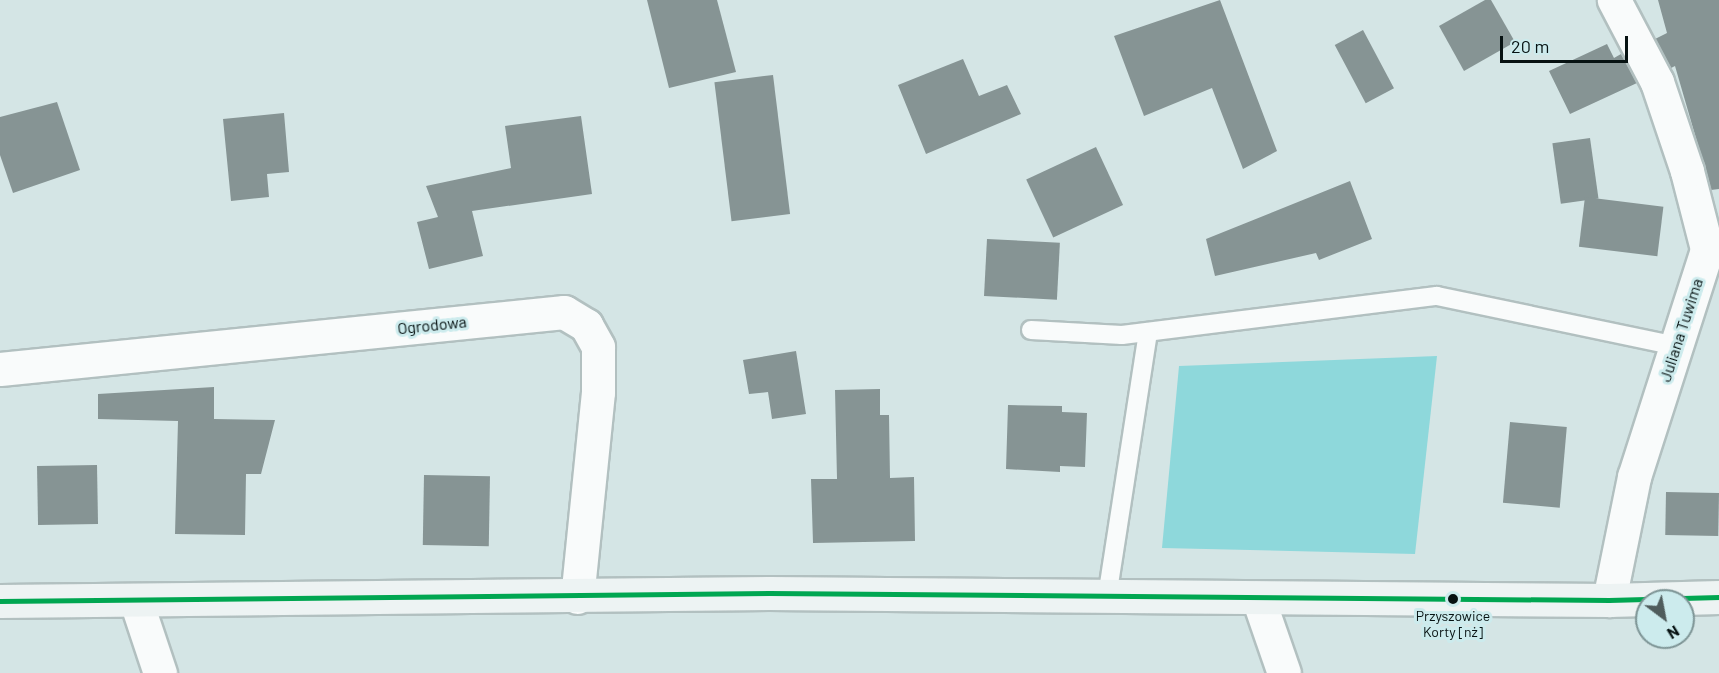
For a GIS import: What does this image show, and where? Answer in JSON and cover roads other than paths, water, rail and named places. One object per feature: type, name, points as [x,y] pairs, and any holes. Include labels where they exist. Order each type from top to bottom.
[{"type":"street","name":"Juliana Tuwima","points":[[1609,600],[1634,477],[1707,249],[1687,171],[1656,82],[1614,0]]},
{"type":"street","name":"Ogrodowa","points":[[0,369],[564,312],[585,325],[598,347],[598,392],[577,597]]},
{"type":"street","points":[[0,601],[577,597],[769,593],[1609,600],[1719,597]]},
{"type":"street","points":[[1258,598],[1284,673]]},
{"type":"street","points":[[136,601],[160,673]]},
{"type":"lane","points":[[1031,330],[1122,335],[1437,296],[1676,346]]},
{"type":"lane","points":[[1107,597],[1148,332]]},
{"type":"place","name":"Przyszowice Korty [nż]","points":[[1453,599]]}]
